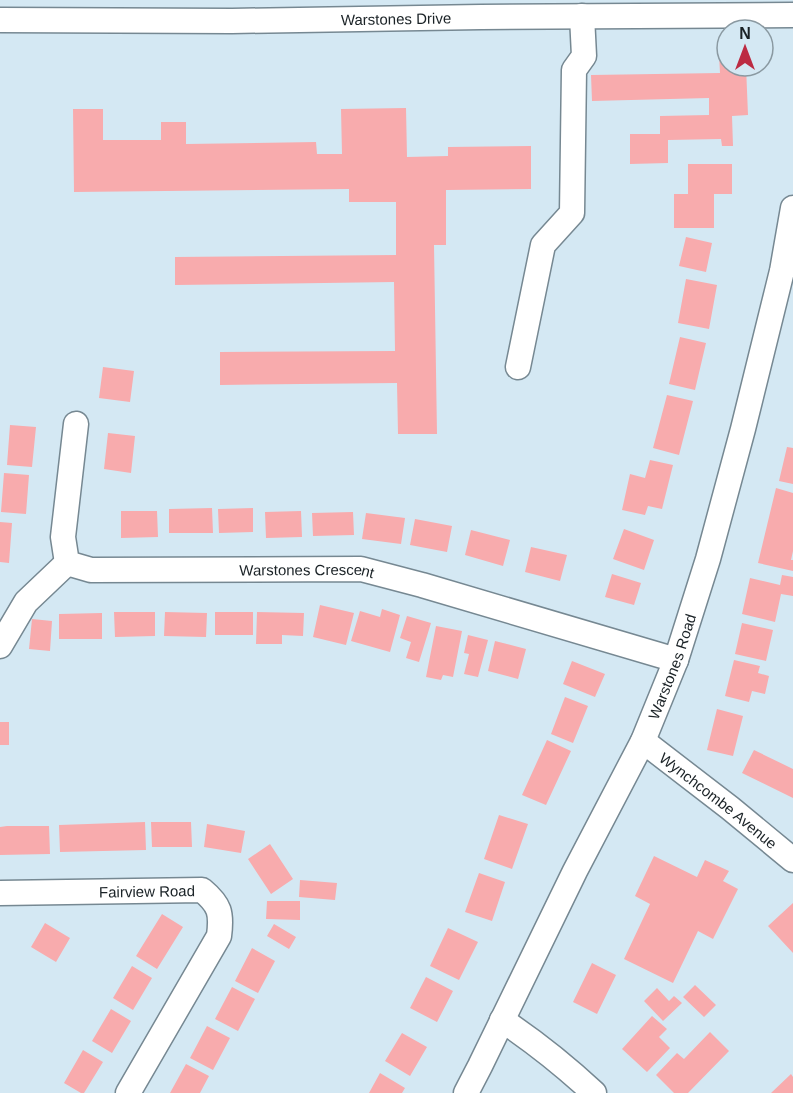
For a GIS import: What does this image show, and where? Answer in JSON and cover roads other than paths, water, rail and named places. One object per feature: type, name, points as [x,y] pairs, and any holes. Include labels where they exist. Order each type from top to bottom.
[{"type":"street","name":"Warstones Drive","points":[[0,20],[232,21],[481,9],[582,16],[793,15]]},
{"type":"street","points":[[518,367],[543,245],[572,213],[574,70],[584,56],[582,16]]},
{"type":"street","name":"Warstones Road","points":[[466,1093],[575,871],[643,741],[676,660],[708,559],[740,440],[782,271],[793,208]]},
{"type":"street","points":[[0,646],[26,602],[67,563],[63,537],[76,424]]},
{"type":"street","name":"Warstones Crescent","points":[[67,563],[91,570],[361,569],[676,660]]},
{"type":"street","name":"Wynchcombe Avenue","points":[[643,741],[730,807],[793,860]]},
{"type":"street","name":"Fairview Road","points":[[0,893],[202,890],[216,903],[221,920],[219,936],[128,1093]]},
{"type":"street","points":[[502,1020],[534,1041],[594,1093]]}]
